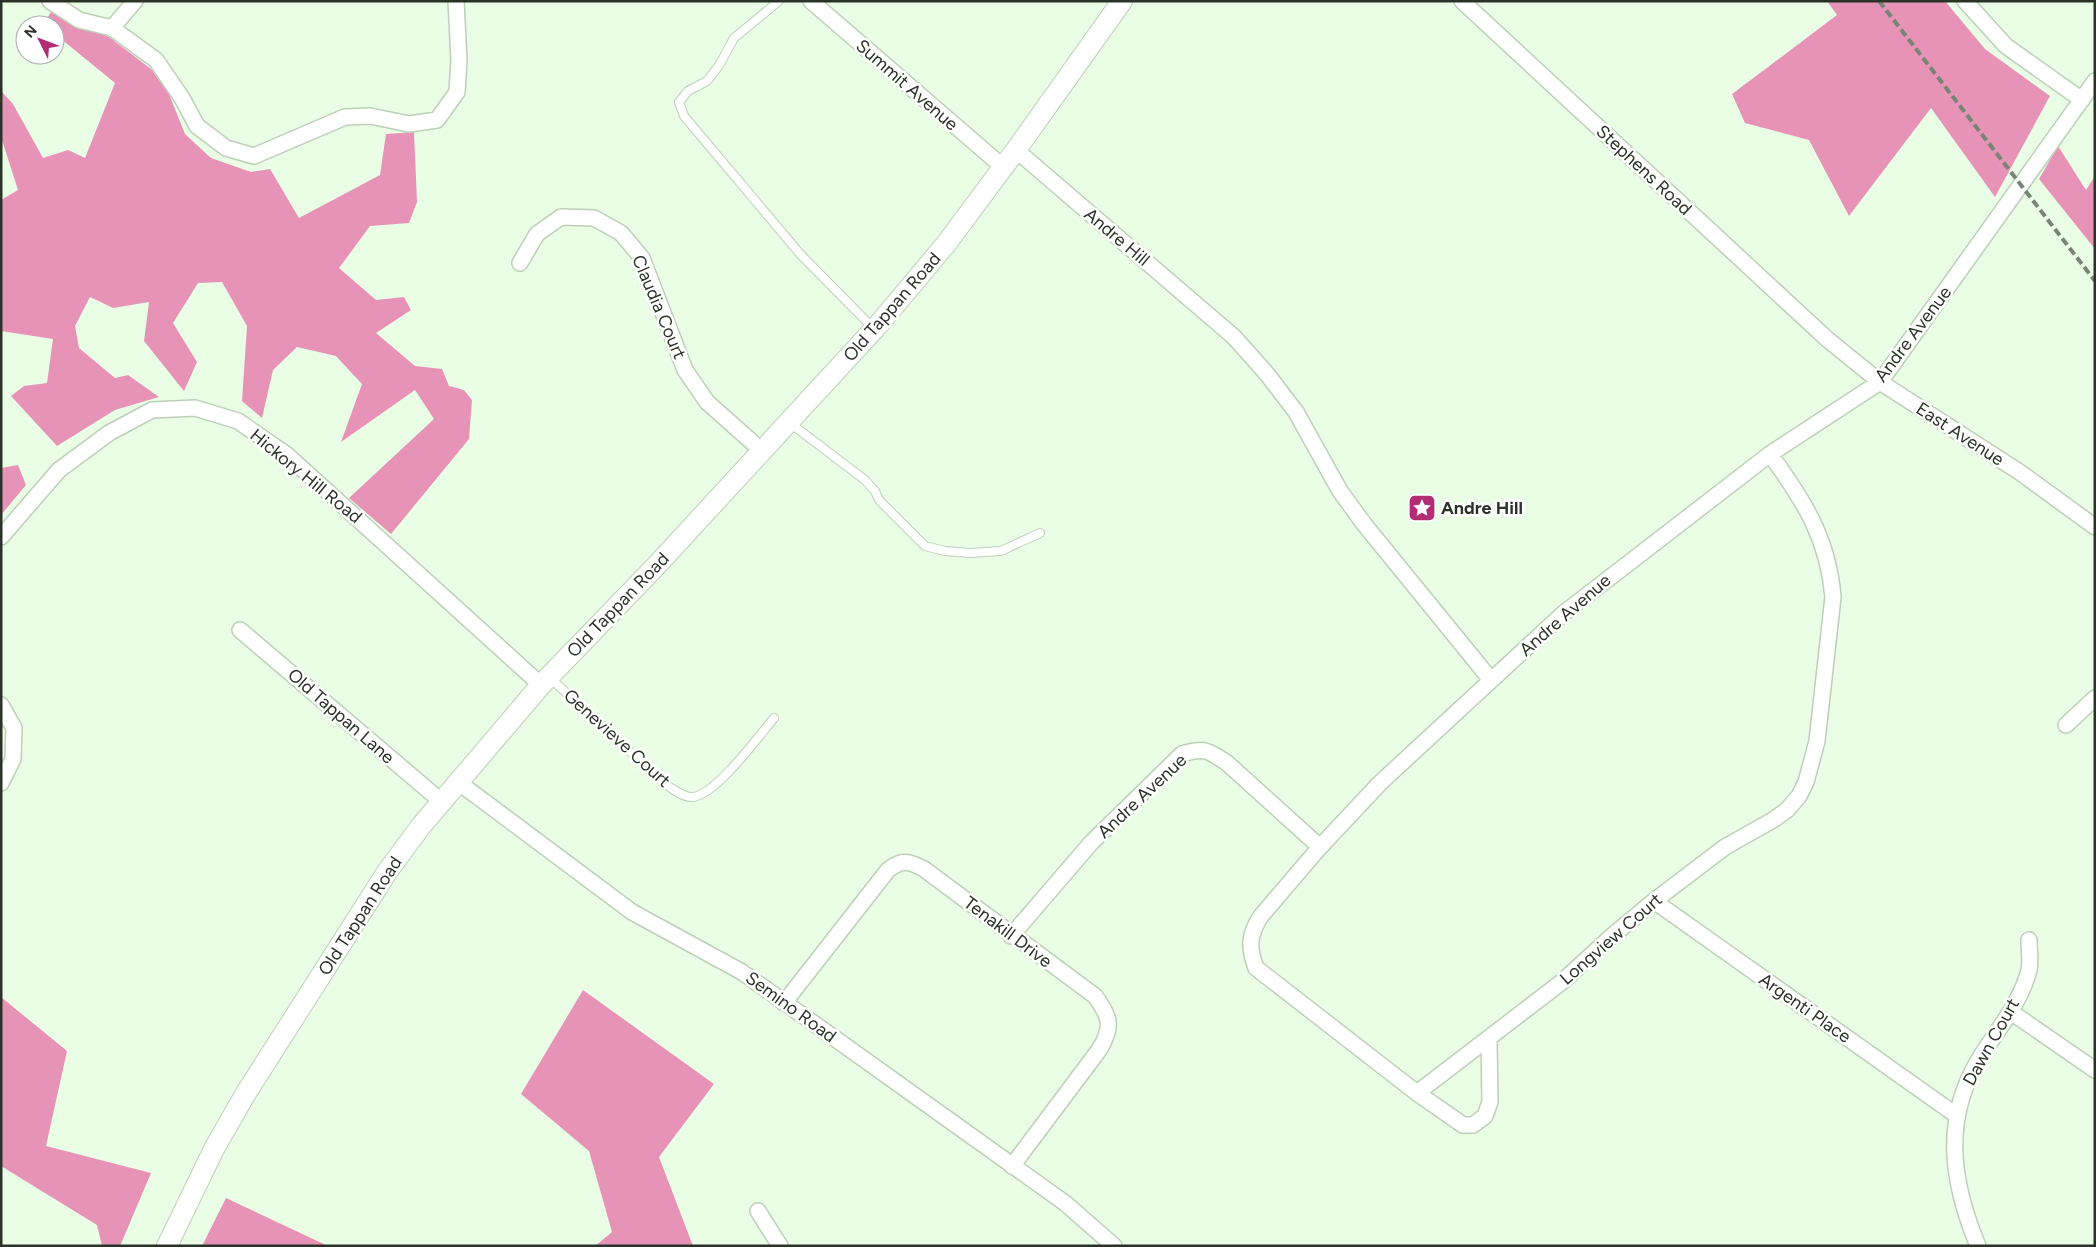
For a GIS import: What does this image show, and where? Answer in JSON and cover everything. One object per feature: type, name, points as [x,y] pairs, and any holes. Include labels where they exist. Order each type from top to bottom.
[{"type":"main road","name":"Old Tappan Road","points":[[167,1246],[214,1149],[246,1093],[387,872],[458,782],[545,681],[656,566],[789,422],[874,329],[946,244],[1016,150],[1122,1]]},
{"type":"street","points":[[50,1],[79,20],[112,28],[156,60],[182,98],[197,126],[226,148],[254,156],[345,117],[370,116],[409,124],[437,120],[457,92],[459,60],[456,1]]},
{"type":"street","points":[[112,28],[135,1]]},
{"type":"street","name":"Summit Avenue","points":[[811,1],[1003,167]]},
{"type":"street","name":"Stephens Road","points":[[1462,1],[1826,339]]},
{"type":"street","points":[[1965,1],[2006,46],[2082,100]]},
{"type":"street","name":"Andre Avenue","points":[[1011,936],[1091,844],[1119,816],[1182,754],[1199,748],[1214,754],[1227,763],[1320,846],[1380,783],[1564,613],[1770,454],[1880,382],[2095,81]]},
{"type":"street","name":"Andre Hill","points":[[1016,150],[1234,337],[1267,374],[1296,412],[1340,491],[1364,524],[1491,680]]},
{"type":"street","name":"Claudia Court","points":[[520,262],[536,234],[561,217],[594,218],[621,233],[642,258],[685,370],[707,402],[762,451]]},
{"type":"street","name":"East Avenue","points":[[1826,339],[1880,382],[2021,473],[2095,527]]},
{"type":"street","name":"Hickory Hill Road","points":[[1,537],[59,470],[109,433],[152,410],[195,408],[238,421],[287,455],[545,681]]},
{"type":"street","name":"Longview Court","points":[[1418,1093],[1563,981],[1654,901],[1725,847],[1773,820],[1786,810],[1798,796],[1811,764],[1817,741],[1833,597],[1831,574],[1814,523],[1799,494],[1770,454]]},
{"type":"street","name":"Old Tappan Lane","points":[[240,630],[442,802]]},
{"type":"street","points":[[2066,725],[2095,698]]},
{"type":"street","points":[[1,705],[14,728],[13,759],[1,784]]},
{"type":"street","name":"Semino Road","points":[[458,782],[632,912],[742,972],[1065,1203],[1114,1246]]},
{"type":"street","points":[[1320,846],[1253,929],[1250,941],[1251,954],[1256,968],[1418,1093],[1463,1125],[1473,1125],[1486,1116],[1490,1102],[1489,1040]]},
{"type":"street","name":"Tenakill Drive","points":[[784,1003],[883,876],[898,862],[912,863],[924,870],[1011,936],[1095,996],[1104,1008],[1108,1022],[1108,1036],[1012,1166]]},
{"type":"street","name":"Argenti Place","points":[[1654,901],[1956,1116]]},
{"type":"street","name":"Dawn Court","points":[[1978,1246],[1962,1199],[1954,1166],[1953,1142],[1956,1116],[1967,1082],[1980,1058],[2011,1012],[2029,970],[2029,940]]},
{"type":"street","points":[[2011,1012],[2095,1070]]},
{"type":"street","points":[[758,1211],[780,1246]]},
{"type":"lane","points":[[779,1],[734,38],[720,64],[707,81],[688,91],[679,102],[684,116],[801,256],[874,329]]},
{"type":"lane","points":[[789,422],[865,480],[875,491],[879,500],[925,546],[945,551],[970,553],[1001,552],[1040,533]]},
{"type":"lane","name":"Genevieve Court","points":[[545,681],[665,784],[681,794],[692,797],[705,794],[733,766],[774,718]]},
{"type":"shaded area","points":[[1827,1],[1945,1],[1985,49],[2050,96],[1995,197],[1931,108],[1849,216],[1809,140],[1745,123],[1732,94],[1837,15]]},
{"type":"shaded area","points":[[65,18],[109,37],[151,69],[169,94],[185,134],[211,158],[251,172],[270,169],[299,218],[380,175],[386,134],[414,132],[417,202],[409,223],[370,226],[339,268],[376,300],[404,297],[411,310],[376,333],[415,366],[442,369],[449,386],[464,390],[472,400],[469,439],[391,534],[349,498],[434,419],[415,390],[341,442],[362,384],[336,356],[297,347],[273,370],[262,418],[242,401],[247,326],[222,282],[198,283],[173,323],[197,362],[184,391],[144,341],[149,302],[113,308],[90,297],[75,326],[79,348],[115,378],[128,375],[159,397],[115,410],[57,446],[11,396],[24,386],[47,383],[53,339],[1,331],[1,200],[18,190],[1,137],[1,91],[13,104],[43,158],[68,150],[85,158],[115,83],[65,42]]},
{"type":"shaded area","points":[[2058,146],[2086,190],[2095,176],[2095,249],[2039,179]]},
{"type":"shaded area","points":[[18,465],[26,485],[1,515],[1,468]]},
{"type":"shaded area","points":[[583,990],[714,1084],[659,1157],[693,1246],[595,1246],[612,1232],[589,1151],[521,1094]]},
{"type":"shaded area","points":[[1,997],[67,1051],[46,1146],[151,1173],[120,1246],[102,1246],[97,1225],[1,1166]]},
{"type":"shaded area","points":[[226,1198],[328,1246],[202,1246]]},
{"type":"railway","points":[[1879,1],[2095,281]]},
{"type":"place","name":"Andre Hill","points":[[1422,508]]}]
